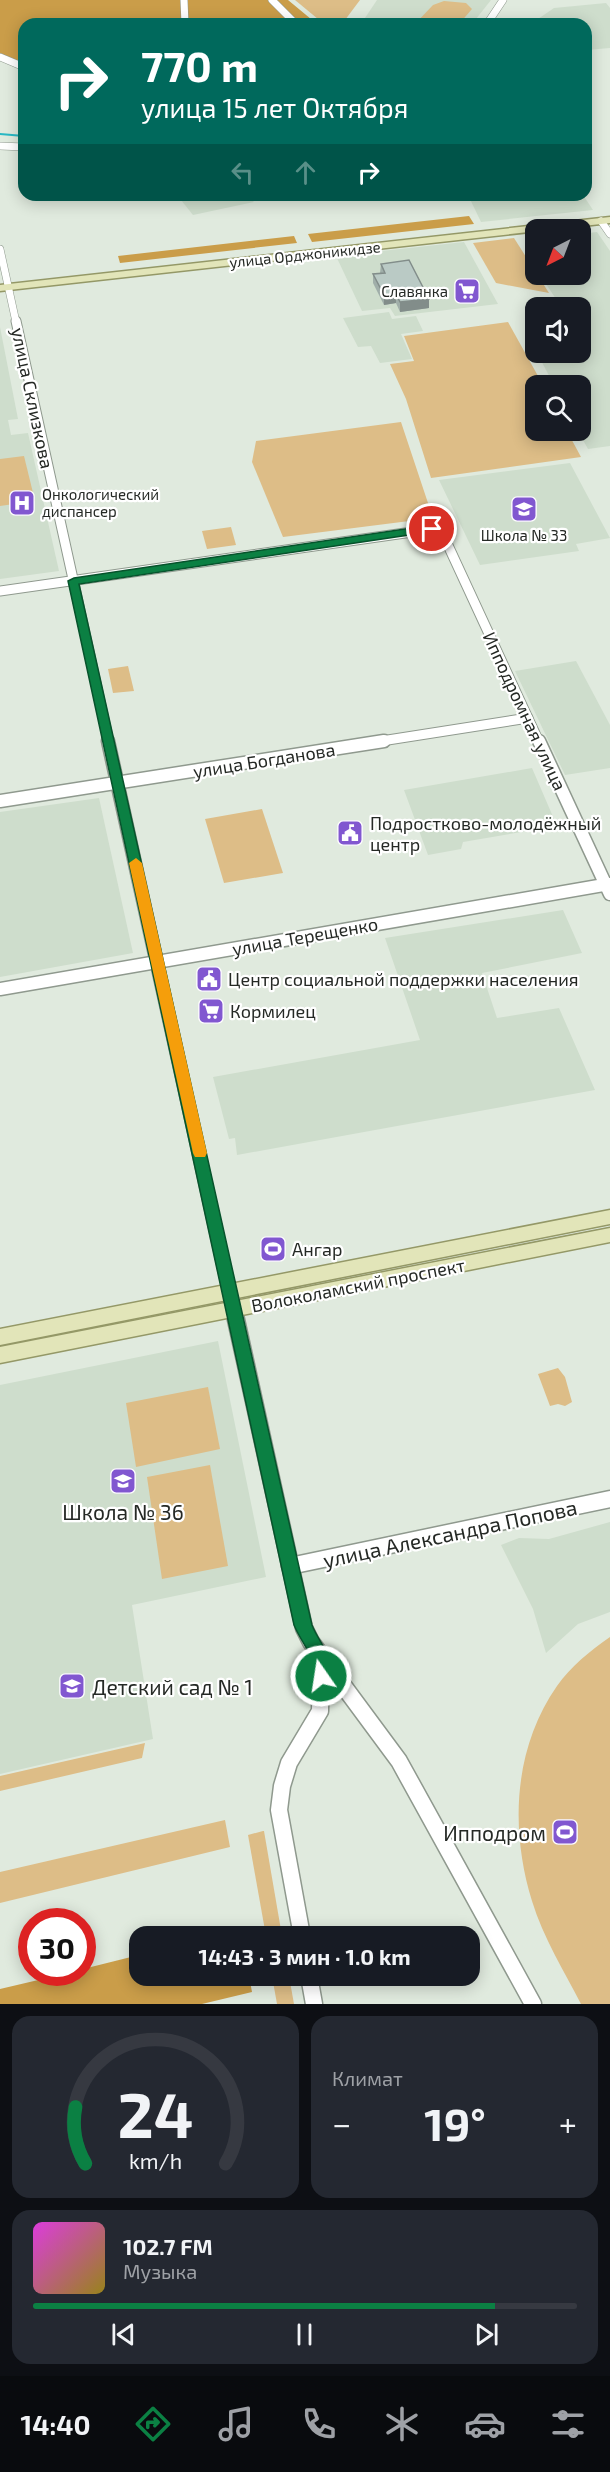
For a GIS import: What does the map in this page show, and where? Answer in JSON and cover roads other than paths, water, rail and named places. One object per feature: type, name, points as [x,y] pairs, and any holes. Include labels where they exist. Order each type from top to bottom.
[{"type":"main road","name":"улица Орджоникидзе","points":[[4,285],[610,215]]},
{"type":"main road","name":"улица Орджоникидзе","points":[[469,233],[606,221]]},
{"type":"main road","name":"Волоколамский проспект","points":[[0,1337],[610,1217]]},
{"type":"main road","name":"Волоколамский проспект","points":[[0,1355],[610,1235]]},
{"type":"street","points":[[184,0],[185,18]]},
{"type":"street","points":[[272,0],[290,18]]},
{"type":"street","points":[[491,18],[503,0]]},
{"type":"street","points":[[0,57],[18,64]]},
{"type":"street","points":[[0,146],[18,147]]},
{"type":"street","points":[[606,221],[610,234]]},
{"type":"street","name":"улица Склизкова","points":[[0,249],[4,285],[74,581],[304,1628],[321,1656],[399,1761],[533,2004]]},
{"type":"street","name":"Ипподромная улица","points":[[74,581],[440,528],[608,888]]},
{"type":"street","points":[[0,591],[74,581]]},
{"type":"street","name":"улица Богданова","points":[[0,801],[528,718]]},
{"type":"street","name":"улица Терещенко","points":[[0,988],[608,888]]},
{"type":"street","name":"улица Александра Попова","points":[[290,1566],[610,1499]]},
{"type":"street","points":[[300,1926],[279,1810],[282,1786],[289,1763],[299,1742],[318,1717],[321,1707],[321,1656]]},
{"type":"street","points":[[311,1986],[314,2004]]},
{"type":"waterway","points":[[0,134],[18,136]]},
{"type":"place","name":"Славянка","points":[[467,291]]},
{"type":"place","name":"Онкологический диспансер","points":[[22,503]]},
{"type":"place","name":"Школа № 33","points":[[524,509]]},
{"type":"place","name":"Подростково-молодёжный центр","points":[[350,833]]},
{"type":"place","name":"Центр социальной поддержки населения","points":[[209,979]]},
{"type":"place","name":"Кормилец","points":[[211,1011]]},
{"type":"place","name":"Ангар","points":[[273,1249]]},
{"type":"place","name":"Школа № 36","points":[[123,1481]]},
{"type":"place","name":"Детский сад № 1","points":[[72,1686]]},
{"type":"place","name":"Ипподром","points":[[565,1832]]}]
